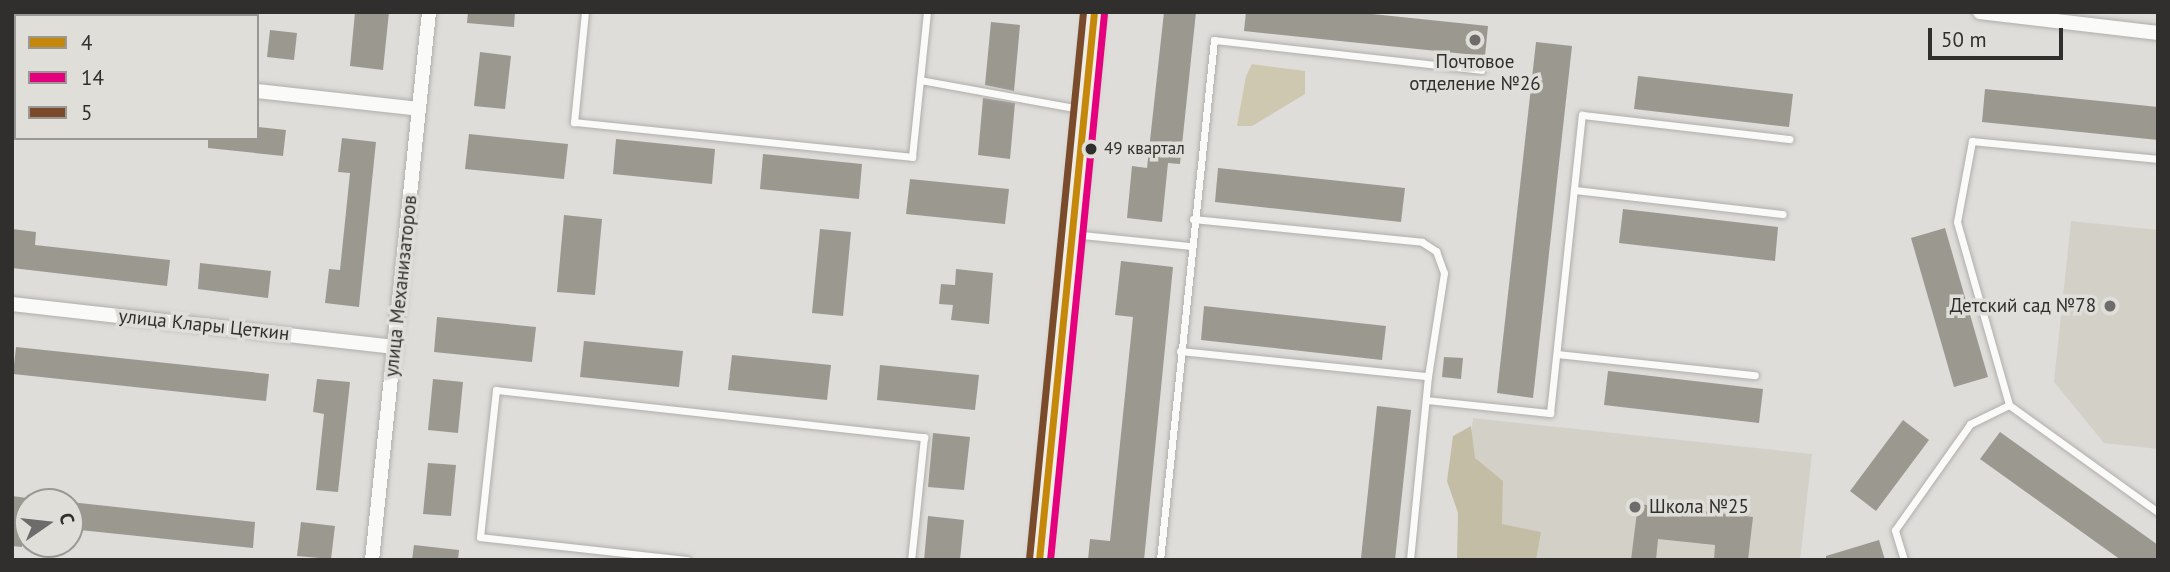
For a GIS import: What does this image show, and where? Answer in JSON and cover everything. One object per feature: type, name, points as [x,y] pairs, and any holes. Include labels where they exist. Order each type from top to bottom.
[{"type":"main road","points":[[1039,560],[1094,12]]},
{"type":"street","name":"улица Механизаторов","points":[[372,560],[429,12]]},
{"type":"street","points":[[1980,12],[2158,33]]},
{"type":"street","points":[[259,91],[419,109]]},
{"type":"street","name":"улица Клары Цеткин","points":[[12,304],[395,347]]},
{"type":"lane","points":[[585,12],[574,122],[912,157],[927,12]]},
{"type":"lane","points":[[1160,560],[1193,219],[1214,40],[1481,70]]},
{"type":"lane","points":[[920,79],[1084,110]]},
{"type":"lane","points":[[1426,400],[1550,413],[1582,115],[1790,139]]},
{"type":"lane","points":[[2158,159],[1972,141],[1957,222],[2009,405],[2158,512]]},
{"type":"lane","points":[[1574,190],[1783,214]]},
{"type":"lane","points":[[1193,219],[1422,242],[1436,251],[1444,273],[1428,376],[1410,560]]},
{"type":"lane","points":[[1072,234],[1191,246]]},
{"type":"lane","points":[[1181,351],[1428,376]]},
{"type":"lane","points":[[1557,354],[1755,375]]},
{"type":"lane","points":[[687,560],[480,537],[496,390],[924,437],[911,560]]},
{"type":"lane","points":[[1904,560],[1895,530],[1970,424],[2009,405]]},
{"type":"shaded area","points":[[1252,64],[1305,71],[1305,94],[1252,126],[1237,126],[1246,76]]},
{"type":"shaded area","name":"Детский сад №78","points":[[2071,221],[2158,230],[2158,449],[2104,443],[2054,382]]},
{"type":"shaded area","name":"Школа №25","points":[[1473,418],[1812,454],[1800,560],[1458,560]]},
{"type":"shaded area","points":[[1471,426],[1475,458],[1503,481],[1502,524],[1541,532],[1536,560],[1457,560],[1458,513],[1447,481],[1453,436]]},
{"type":"building","points":[[355,12],[389,12],[383,70],[350,66]]},
{"type":"building","points":[[468,12],[515,12],[514,27],[467,23]]},
{"type":"building","points":[[1164,12],[1196,12],[1180,164],[1168,163],[1162,222],[1127,218],[1132,166],[1147,168]]},
{"type":"building","points":[[1246,12],[1353,12],[1488,26],[1485,56],[1244,31]]},
{"type":"building","points":[[991,22],[1020,25],[1014,91],[985,85]]},
{"type":"building","points":[[270,30],[297,33],[294,60],[267,57]]},
{"type":"building","points":[[1536,42],[1572,46],[1533,398],[1497,393]]},
{"type":"building","points":[[480,52],[511,56],[505,109],[474,106]]},
{"type":"building","points":[[1638,76],[1793,94],[1789,127],[1634,109]]},
{"type":"building","points":[[1985,89],[2158,107],[2158,140],[1982,122]]},
{"type":"building","points":[[983,98],[1015,103],[1010,159],[978,155]]},
{"type":"building","points":[[259,127],[286,130],[283,156],[208,148],[208,140],[259,140]]},
{"type":"building","points":[[469,134],[568,144],[564,179],[465,169]]},
{"type":"building","points":[[342,138],[376,142],[359,307],[325,303],[329,269],[340,270],[350,173],[338,172]]},
{"type":"building","points":[[616,139],[715,149],[712,184],[613,174]]},
{"type":"building","points":[[763,154],[862,164],[859,199],[760,189]]},
{"type":"building","points":[[1218,168],[1405,188],[1401,222],[1215,202]]},
{"type":"building","points":[[910,179],[1009,189],[1005,224],[906,214]]},
{"type":"building","points":[[1623,209],[1778,227],[1775,261],[1619,243]]},
{"type":"building","points":[[564,215],[602,219],[595,295],[557,292]]},
{"type":"building","points":[[1945,228],[1988,377],[1954,387],[1911,238]]},
{"type":"building","points":[[12,229],[36,232],[35,245],[170,260],[167,286],[12,268]]},
{"type":"building","points":[[820,229],[851,232],[843,316],[812,313]]},
{"type":"building","points":[[1121,261],[1173,267],[1144,560],[1088,560],[1090,539],[1110,541],[1133,317],[1115,315]]},
{"type":"building","points":[[200,263],[271,271],[268,298],[198,289]]},
{"type":"building","points":[[956,269],[993,273],[989,324],[951,320],[953,305],[939,304],[941,284],[955,285]]},
{"type":"building","points":[[1204,306],[1386,326],[1382,360],[1201,340]]},
{"type":"building","points":[[437,317],[536,327],[532,362],[434,352]]},
{"type":"building","points":[[584,341],[683,351],[679,387],[580,377]]},
{"type":"building","points":[[16,347],[269,374],[266,401],[13,374]]},
{"type":"building","points":[[732,355],[831,365],[827,400],[728,390]]},
{"type":"building","points":[[1444,357],[1463,358],[1461,379],[1442,377]]},
{"type":"building","points":[[880,365],[979,375],[975,410],[877,400]]},
{"type":"building","points":[[1608,371],[1763,389],[1759,423],[1604,405]]},
{"type":"building","points":[[317,379],[350,382],[338,492],[316,490],[324,414],[313,412]]},
{"type":"building","points":[[433,379],[463,382],[458,433],[428,430]]},
{"type":"building","points":[[1377,406],[1411,410],[1395,560],[1361,558]]},
{"type":"building","points":[[1903,420],[1929,440],[1876,511],[1850,491]]},
{"type":"building","points":[[2000,432],[2158,545],[2158,560],[2121,560],[1980,459]]},
{"type":"building","points":[[933,433],[970,437],[964,490],[928,487]]},
{"type":"building","points":[[428,463],[456,465],[451,516],[423,514]]},
{"type":"building","points":[[12,496],[14,546],[12,546]]},
{"type":"building","points":[[84,504],[255,522],[253,548],[84,530]]},
{"type":"building","points":[[1638,504],[1753,517],[1748,560],[1714,560],[1715,545],[1658,539],[1656,560],[1631,560]]},
{"type":"building","points":[[928,516],[964,520],[960,560],[924,560]]},
{"type":"building","points":[[301,522],[335,526],[331,559],[297,556]]},
{"type":"building","points":[[1879,540],[1885,560],[1826,560],[1826,556]]},
{"type":"building","points":[[414,545],[459,550],[458,560],[412,560]]},
{"type":"transit line","name":"5","points":[[1029,559],[1083,12]]},
{"type":"transit line","name":"4","points":[[1039,560],[1094,12]]},
{"type":"transit line","name":"14","points":[[1050,560],[1104,13]]},
{"type":"place","name":"Почтовое отделение №26","points":[[1475,40]]},
{"type":"place","name":"49 квартал","points":[[1091,149]]},
{"type":"place","name":"Детский сад №78","points":[[2110,306]]},
{"type":"place","name":"Школа №25","points":[[1635,507]]}]
